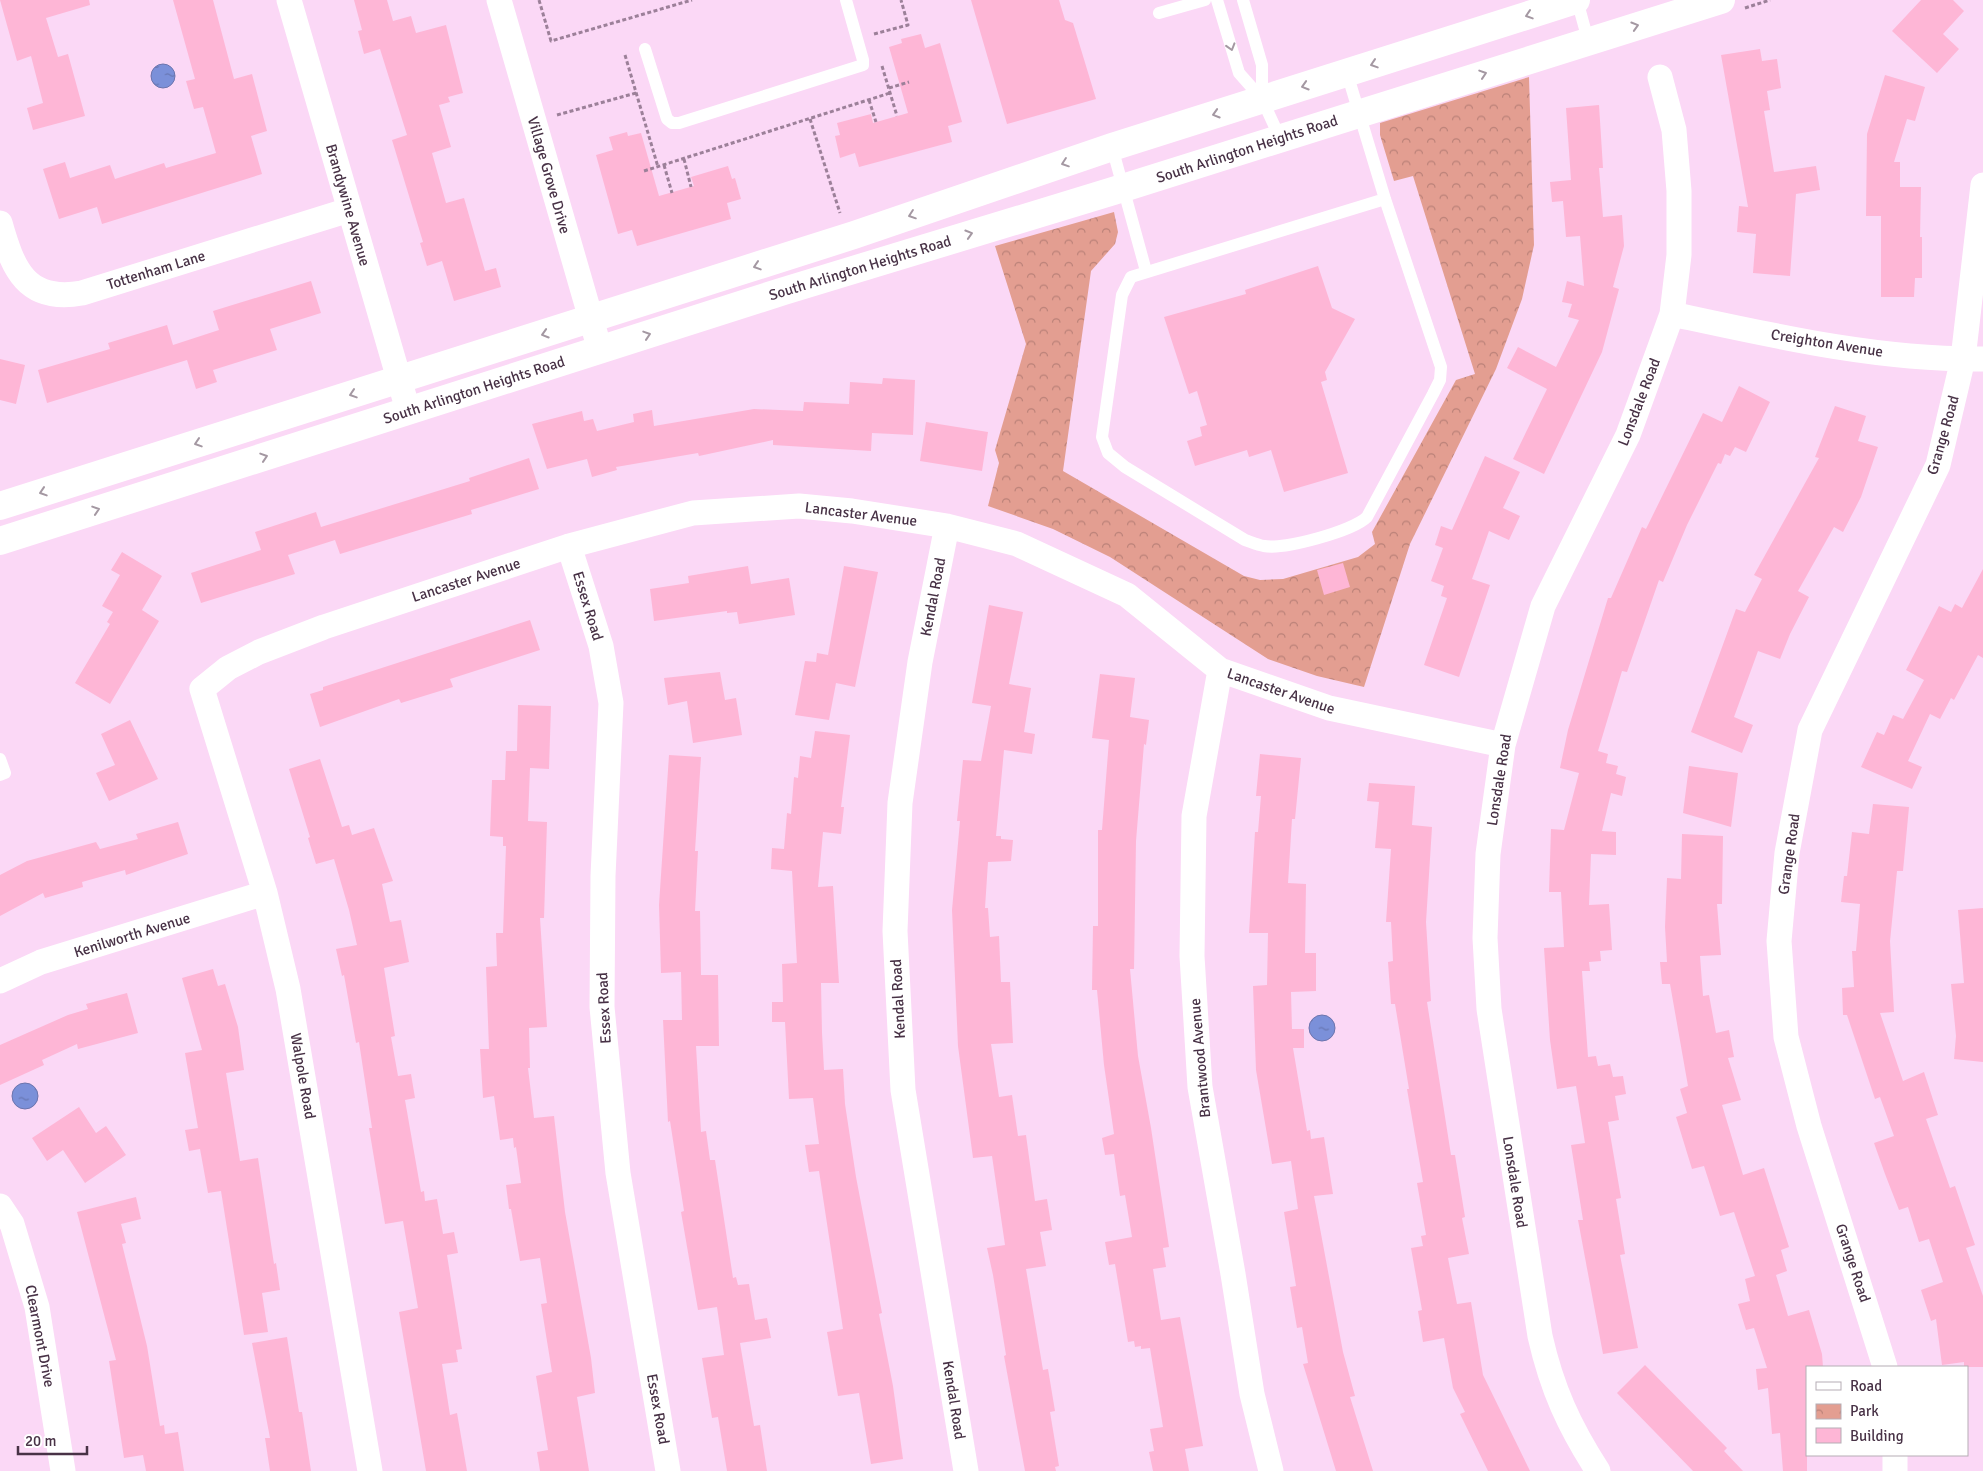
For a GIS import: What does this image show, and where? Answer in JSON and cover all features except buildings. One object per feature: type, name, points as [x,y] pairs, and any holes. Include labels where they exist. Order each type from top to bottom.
[{"type":"main road","points":[[0,506],[854,235],[1112,147],[1576,0]]},
{"type":"main road","name":"South Arlington Heights Road","points":[[0,541],[812,282],[1124,188],[1588,40],[1721,0]]},
{"type":"street","name":"Brandywine Avenue","points":[[288,0],[408,410]]},
{"type":"street","name":"Village Grove Drive","points":[[499,0],[600,350]]},
{"type":"street","name":"Lonsdale Road","points":[[1598,1471],[1570,1424],[1548,1372],[1534,1297],[1489,1009],[1485,938],[1488,854],[1503,745],[1543,606],[1628,435],[1672,314],[1679,255],[1679,191],[1674,130],[1660,77]]},
{"type":"street","name":"Grange Road","points":[[1885,1366],[1809,1126],[1786,1037],[1779,941],[1787,853],[1810,730],[1938,465],[1973,359],[1983,185]]},
{"type":"street","name":"Tottenham Lane","points":[[0,223],[10,256],[17,270],[29,283],[44,293],[58,296],[82,294],[349,210]]},
{"type":"street","name":"Creighton Avenue","points":[[1672,314],[1786,338],[1876,352],[1973,359]]},
{"type":"street","name":"Lancaster Avenue","points":[[202,689],[228,668],[268,648],[324,627],[570,546],[693,513],[799,506],[852,511],[947,526],[1017,544],[1127,595],[1220,670],[1329,708],[1503,745]]},
{"type":"street","name":"Kendal Road","points":[[947,526],[920,662],[900,803],[895,931],[903,1090],[966,1471]]},
{"type":"street","name":"Essex Road","points":[[570,546],[596,630],[611,702],[603,876],[602,1007],[618,1174],[668,1471]]},
{"type":"street","name":"Brantwood Avenue","points":[[1220,670],[1194,816],[1192,956],[1200,1087],[1252,1394],[1271,1471]]},
{"type":"street","name":"Walpole Road","points":[[202,689],[266,893],[288,989],[370,1471]]},
{"type":"street","name":"Kenilworth Avenue","points":[[0,981],[41,962],[266,893]]},
{"type":"street","name":"Clearmont Drive","points":[[0,1206],[12,1224],[37,1307],[63,1471]]},
{"type":"street","points":[[1895,1456],[1895,1471]]},
{"type":"lane","points":[[645,49],[667,119],[672,123],[678,123],[863,65],[864,60],[846,0]]},
{"type":"lane","points":[[1159,13],[1205,0]]},
{"type":"lane","points":[[1217,0],[1239,73],[1262,99],[1280,138]]},
{"type":"lane","points":[[1243,0],[1262,65],[1262,99]]},
{"type":"lane","points":[[1576,0],[1588,40]]},
{"type":"lane","points":[[1347,73],[1385,199],[1441,367],[1440,380],[1367,517],[1354,526],[1284,546],[1264,547],[1245,540],[1125,467],[1108,453],[1102,437],[1122,295],[1131,277],[1385,199]]},
{"type":"lane","points":[[1112,147],[1146,271]]},
{"type":"lane","points":[[0,759],[5,773],[0,775]]},
{"type":"path","points":[[539,0],[551,41],[692,0]]},
{"type":"path","points":[[875,44],[873,34],[908,25],[901,0]]},
{"type":"path","points":[[625,55],[658,167]]},
{"type":"path","points":[[880,61],[897,116]]},
{"type":"path","points":[[888,88],[909,82]]},
{"type":"path","points":[[557,115],[636,93]]},
{"type":"path","points":[[644,171],[890,93]]},
{"type":"path","points":[[869,100],[876,122]]},
{"type":"path","points":[[810,118],[841,219]]},
{"type":"path","points":[[684,159],[692,187]]},
{"type":"path","points":[[664,165],[672,193]]},
{"type":"green space","points":[[1529,77],[1534,245],[1522,299],[1496,369],[1410,544],[1364,687],[1317,676],[1268,659],[1110,557],[1053,529],[988,506],[999,463],[995,450],[1026,344],[995,246],[1114,212],[1118,232],[1115,244],[1091,271],[1063,471],[1244,576],[1260,580],[1283,579],[1358,557],[1375,544],[1372,532],[1456,380],[1475,374],[1413,176],[1394,181],[1380,135],[1380,123]]},
{"type":"water","points":[[163,64],[172,67],[175,76],[172,85],[163,88],[154,85],[151,76],[154,67]]},
{"type":"water","points":[[1322,1015],[1331,1019],[1335,1028],[1331,1037],[1322,1041],[1313,1037],[1309,1028],[1313,1019]]},
{"type":"water","points":[[25,1083],[34,1087],[38,1096],[34,1105],[25,1109],[16,1105],[12,1096],[16,1087]]}]
